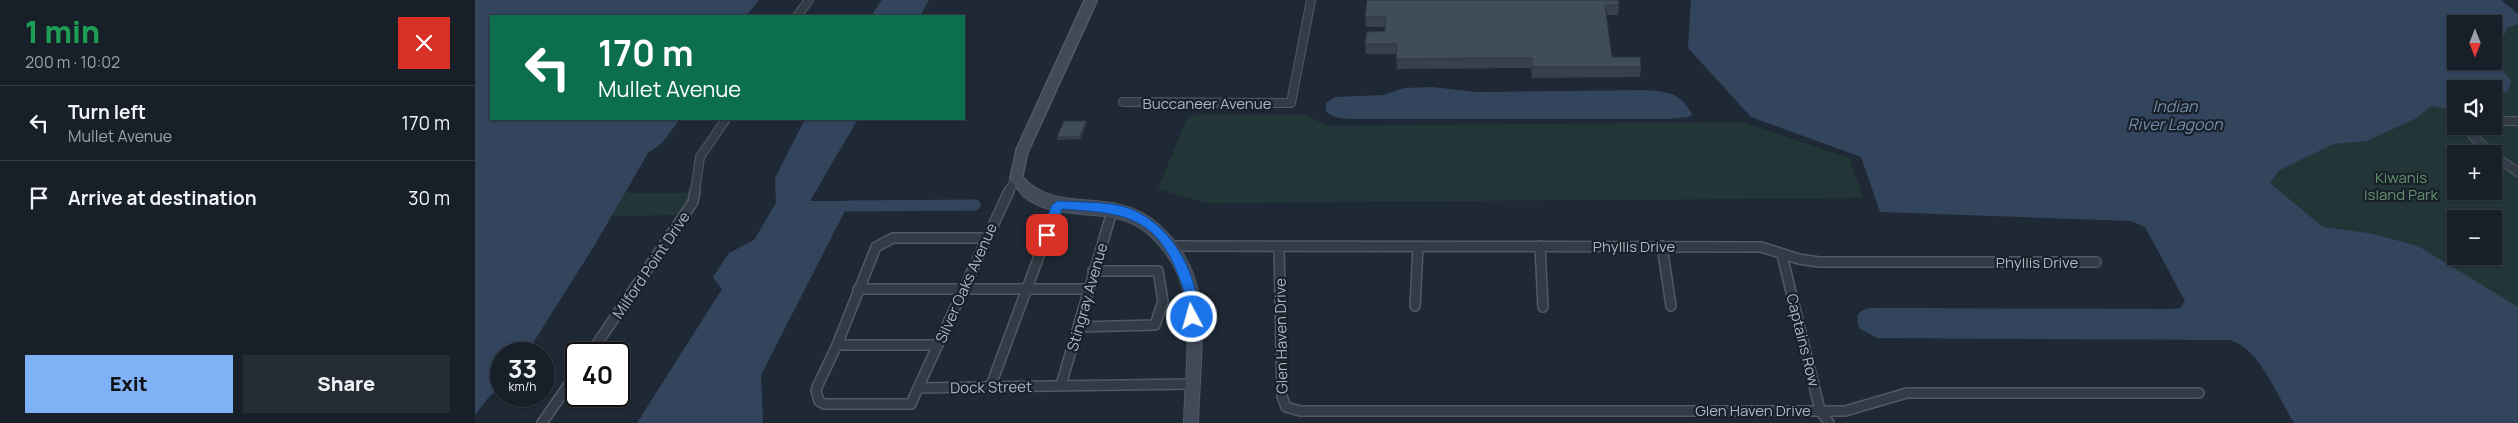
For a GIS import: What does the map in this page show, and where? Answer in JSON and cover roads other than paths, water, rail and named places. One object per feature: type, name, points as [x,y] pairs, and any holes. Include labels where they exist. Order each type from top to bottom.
[{"type":"street","points":[[798,15],[809,0]]},
{"type":"street","points":[[1091,0],[1022,151],[1016,180],[1035,198],[1058,205],[1113,208],[1146,222],[1170,246],[1183,272],[1192,300],[1191,423]]},
{"type":"street","name":"Buccaneer Avenue","points":[[1123,102],[1291,103],[1311,0]]},
{"type":"street","name":"Milford Point Drive","points":[[598,342],[693,202],[700,157],[725,120]]},
{"type":"street","points":[[2502,121],[2518,121]]},
{"type":"street","points":[[2472,135],[2482,145]]},
{"type":"street","points":[[2502,161],[2518,172]]},
{"type":"street","name":"Silver Oaks Avenue","points":[[918,388],[1004,199],[1016,180]]},
{"type":"street","points":[[990,388],[1058,205]]},
{"type":"street","name":"Stingray Avenue","points":[[1061,385],[1113,208]]},
{"type":"street","points":[[918,388],[911,404],[824,404],[816,396],[818,385],[837,345],[875,247],[893,238],[986,238]]},
{"type":"street","name":"Phyllis Drive","points":[[1170,246],[1761,247],[1782,255],[1819,262],[2096,262]]},
{"type":"street","points":[[1540,246],[1543,307]]},
{"type":"street","points":[[1662,246],[1671,306]]},
{"type":"street","name":"Glen Haven Drive","points":[[1279,247],[1282,396],[1286,407],[1291,410],[1845,411],[1907,393],[2199,393]]},
{"type":"street","points":[[1415,306],[1418,247]]},
{"type":"street","name":"Captains Row","points":[[1782,255],[1820,410],[1829,423]]},
{"type":"street","points":[[1078,327],[1155,325],[1163,301],[1158,270],[1093,271]]},
{"type":"street","points":[[858,289],[1088,289]]},
{"type":"street","points":[[837,345],[938,345]]},
{"type":"street","name":"Dock Street","points":[[918,388],[1192,384]]},
{"type":"street","points":[[542,423],[565,390]]},
{"type":"water","points":[[475,0],[759,0],[747,15],[490,15],[490,120],[679,120],[662,143],[648,153],[593,248],[534,342],[490,342],[490,396],[475,415]]},
{"type":"water","points":[[882,0],[929,0],[921,15],[872,15]]},
{"type":"water","name":"Indian River Lagoon","points":[[1691,0],[2501,0],[2518,14],[2518,24],[2507,28],[2503,39],[2503,15],[2447,15],[2447,70],[2503,70],[2511,81],[2508,92],[2502,94],[2502,80],[2447,80],[2447,109],[2431,106],[2417,118],[2367,141],[2334,144],[2280,170],[2270,183],[2323,227],[2369,233],[2418,246],[2518,307],[2518,423],[2294,423],[2259,363],[2241,345],[2230,340],[1877,338],[1859,328],[1857,316],[1861,311],[1869,308],[2173,309],[2180,308],[2185,301],[2145,227],[2131,221],[1880,212],[1861,157],[1751,117],[1688,48]]},
{"type":"water","points":[[1432,87],[1477,92],[1645,90],[1673,94],[1683,101],[1692,114],[1689,117],[1668,119],[1353,119],[1335,117],[1326,111],[1326,103],[1335,97],[1384,95],[1404,88]]},
{"type":"water","points":[[804,120],[857,120],[810,201],[850,201],[761,375],[763,423],[637,423],[722,289],[713,277],[729,253],[754,240],[776,203],[775,178]]},
{"type":"waterway","points":[[847,206],[975,205]]},
{"type":"park label","name":"Kiwanis Island Park","points":[[2401,186]]}]
